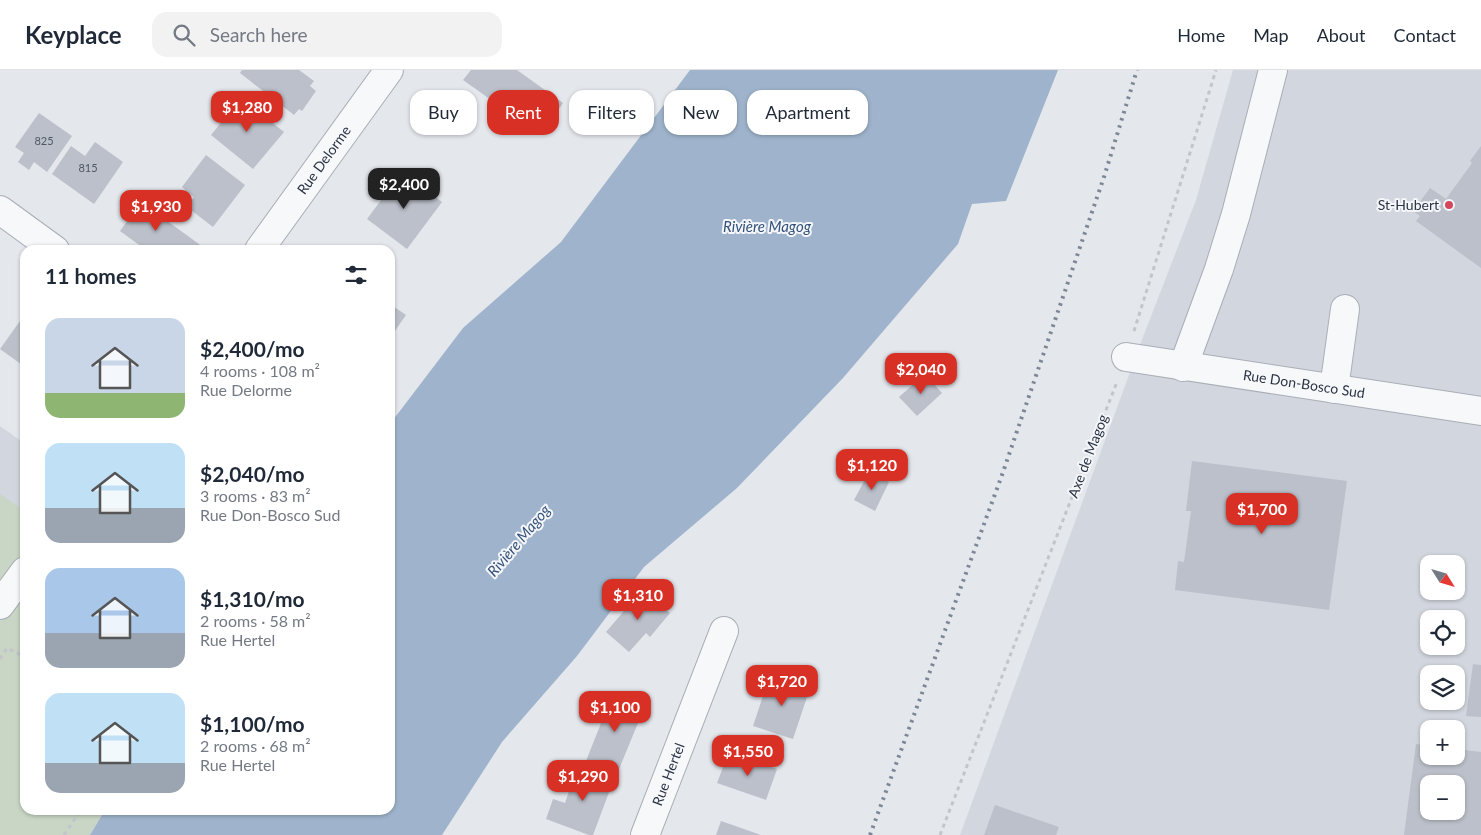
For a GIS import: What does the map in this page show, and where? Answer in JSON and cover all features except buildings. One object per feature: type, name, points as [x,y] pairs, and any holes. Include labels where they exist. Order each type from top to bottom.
[{"type":"street","name":"Rue Delorme","points":[[263,245],[389,70]]},
{"type":"street","points":[[1183,367],[1219,268],[1236,214],[1273,70]]},
{"type":"street","points":[[0,210],[48,245]]},
{"type":"street","points":[[1334,389],[1345,309]]},
{"type":"street","name":"Rue Don-Bosco Sud","points":[[1126,357],[1481,411]]},
{"type":"street","points":[[0,604],[20,578]]},
{"type":"street","name":"Rue Hertel","points":[[646,835],[724,631]]},
{"type":"path","name":"Axe de Magog","points":[[940,835],[1095,441],[1126,357],[1216,70]]},
{"type":"path","points":[[0,659],[7,648],[20,654]]},
{"type":"path","points":[[64,835],[77,815]]},
{"type":"shaded area","points":[[1233,70],[1481,70],[1481,835],[960,835],[1143,337],[1196,200]]},
{"type":"shaded area","points":[[0,426],[20,440],[20,520],[0,548]]},
{"type":"green space","points":[[0,494],[20,508],[20,815],[102,815],[90,835],[0,835]]},
{"type":"water","name":"Rivière Magog","points":[[690,70],[1058,70],[1006,201],[972,204],[958,244],[843,378],[737,488],[644,567],[577,656],[502,742],[442,835],[90,835],[102,815],[395,815],[395,417],[463,328],[561,242],[641,135],[654,135],[654,118],[664,105],[664,135],[737,135],[737,90],[675,90]]},
{"type":"railway","points":[[870,835],[1002,475],[1104,177],[1137,70]]},
{"type":"place","name":"St-Hubert","points":[[1449,205]]}]
